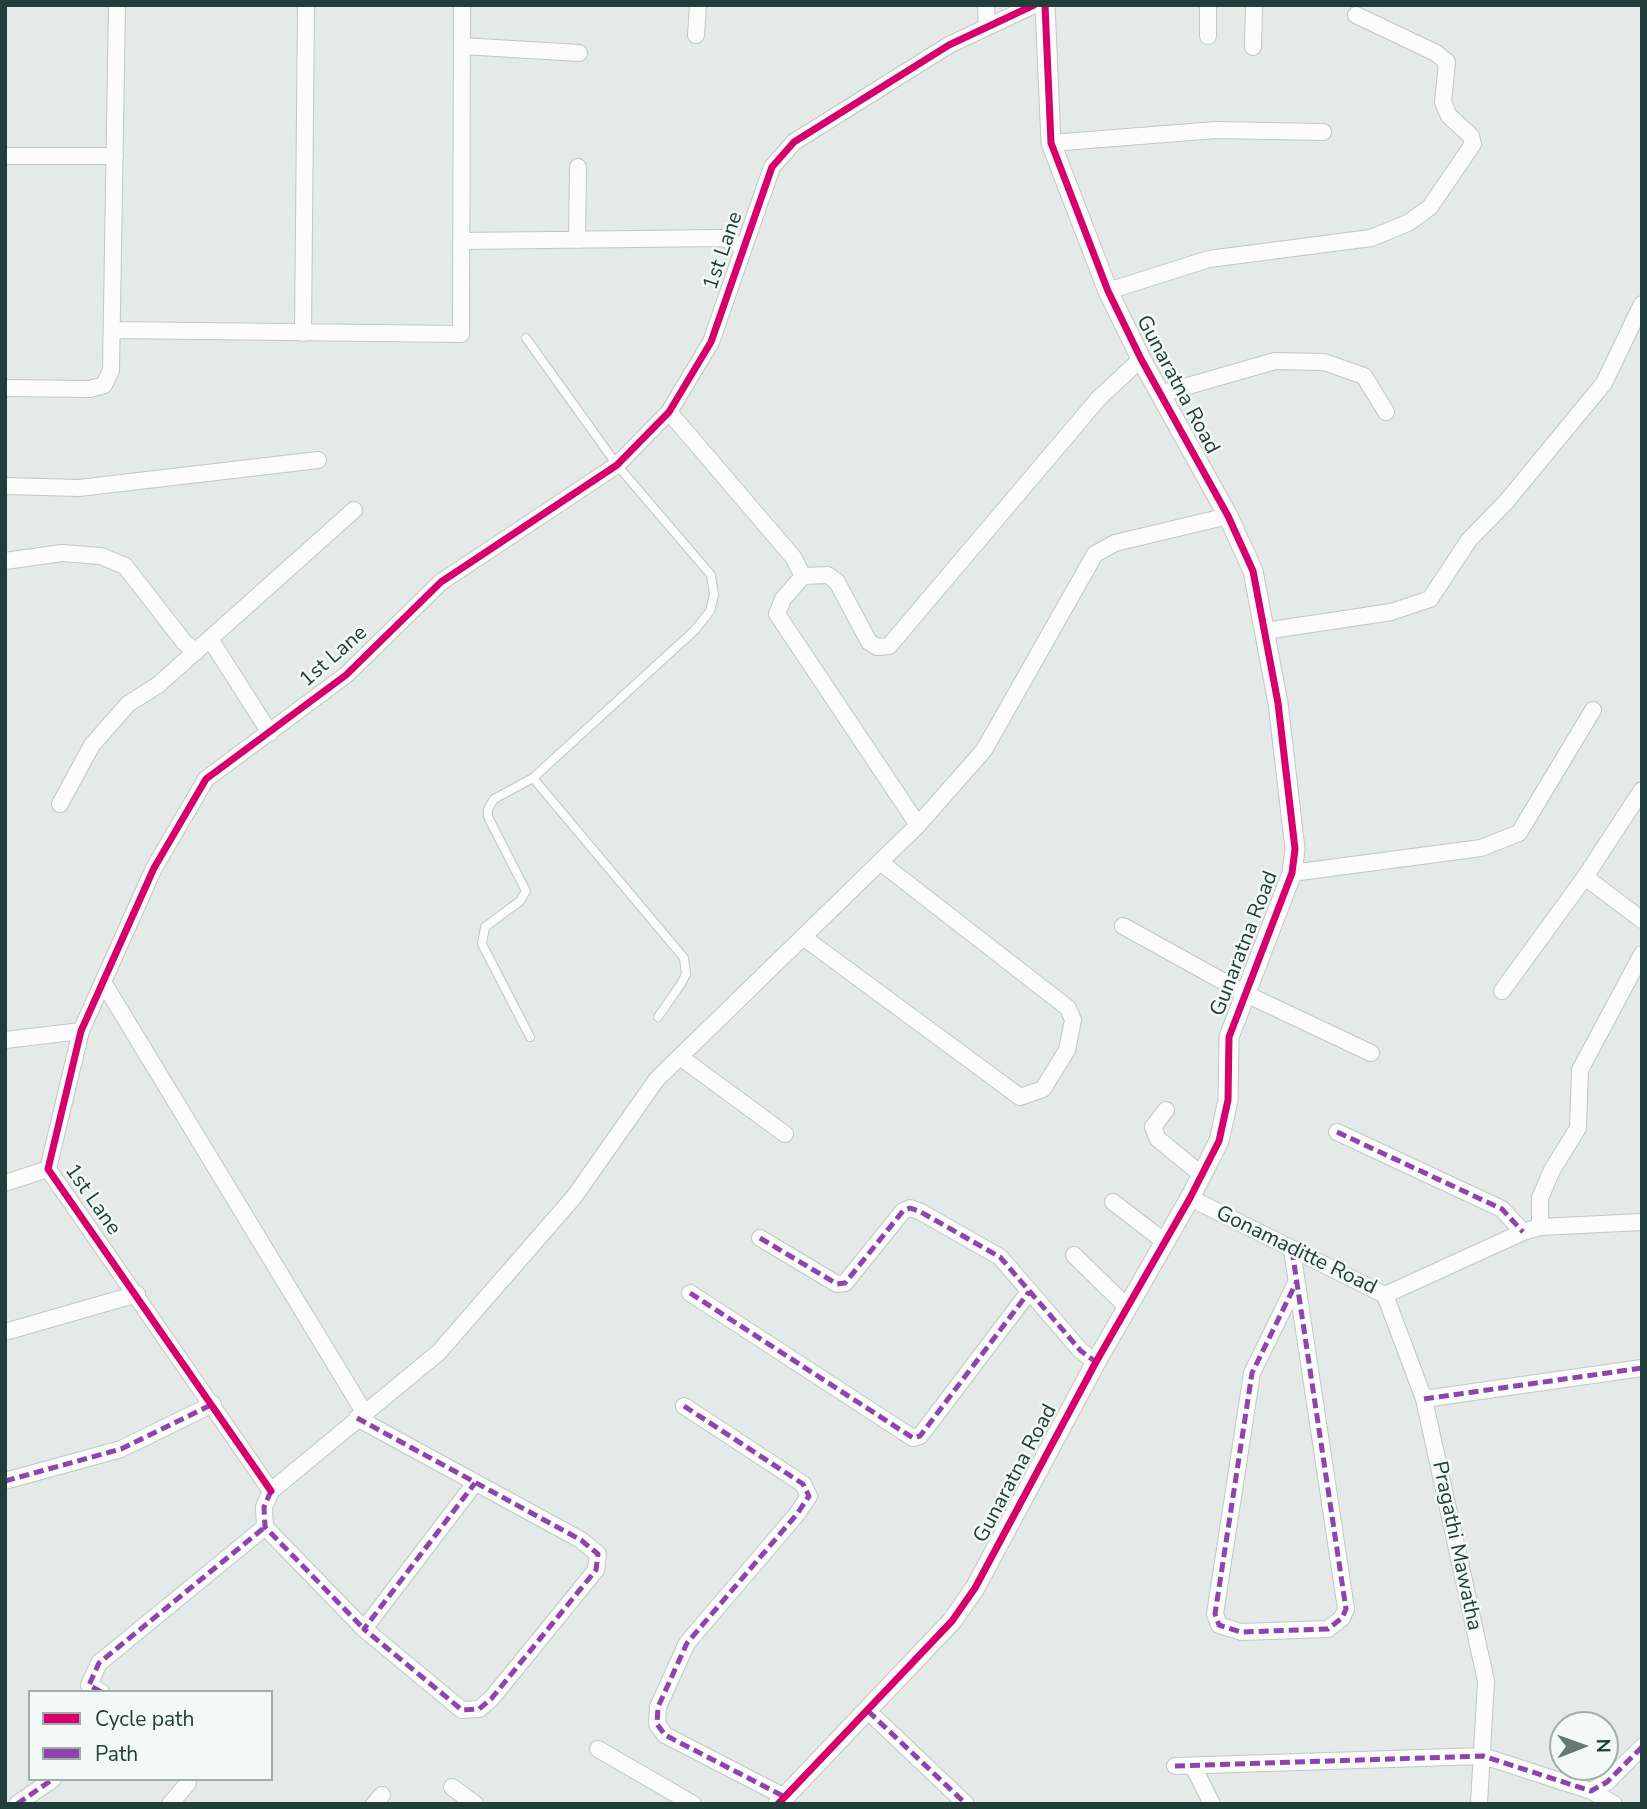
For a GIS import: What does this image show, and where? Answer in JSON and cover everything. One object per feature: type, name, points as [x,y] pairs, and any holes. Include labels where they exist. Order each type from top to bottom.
[{"type":"street","points":[[5,388],[90,389],[104,385],[111,370],[117,5]]},
{"type":"street","points":[[303,332],[306,5]]},
{"type":"street","points":[[112,330],[461,334],[462,5]]},
{"type":"street","points":[[696,35],[698,5]]},
{"type":"street","points":[[986,5],[987,27]]},
{"type":"street","name":"1st Lane","points":[[271,1491],[137,1294],[48,1170],[81,1031],[154,868],[206,779],[346,675],[441,582],[617,465],[669,412],[711,342],[772,167],[794,142],[949,45],[1034,5]]},
{"type":"street","name":"Gunaratna Road","points":[[781,1800],[952,1621],[975,1588],[1096,1362],[1190,1198],[1219,1141],[1228,1100],[1229,1037],[1292,873],[1295,849],[1280,717],[1253,572],[1228,516],[1141,359],[1108,290],[1051,143],[1045,5]]},
{"type":"street","points":[[1208,36],[1209,5]]},
{"type":"street","points":[[1253,47],[1254,5]]},
{"type":"street","points":[[1108,290],[1209,259],[1371,239],[1408,223],[1430,207],[1473,144],[1471,136],[1449,116],[1443,102],[1447,62],[1436,53],[1356,15]]},
{"type":"street","points":[[462,46],[579,53]]},
{"type":"street","points":[[1051,143],[1216,130],[1323,132]]},
{"type":"street","points":[[5,156],[115,156]]},
{"type":"street","points":[[578,167],[578,240]]},
{"type":"street","points":[[461,241],[723,238],[744,247]]},
{"type":"street","points":[[1265,631],[1391,612],[1430,599],[1469,540],[1506,502],[1604,383],[1642,304]]},
{"type":"street","points":[[918,825],[777,614],[783,599],[803,576],[828,575],[837,582],[869,642],[877,647],[889,646],[1099,398],[1141,359]]},
{"type":"street","points":[[1160,394],[1275,361],[1324,362],[1364,376],[1386,412]]},
{"type":"street","points":[[669,412],[793,557],[803,576]]},
{"type":"street","points":[[5,486],[79,488],[318,460]]},
{"type":"street","points":[[60,804],[92,745],[117,714],[158,685],[355,510]]},
{"type":"street","points":[[103,982],[361,1415],[475,1483],[581,1540],[598,1554],[596,1570],[479,1709],[462,1710],[364,1629],[265,1527],[264,1507],[271,1491],[361,1415],[439,1352],[574,1197],[657,1079],[918,825],[984,750],[1095,554],[1115,543],[1228,516]]},
{"type":"street","points":[[5,561],[62,553],[101,556],[125,566],[184,642],[196,652]]},
{"type":"street","points":[[210,639],[270,733]]},
{"type":"street","points":[[1292,873],[1481,848],[1519,833],[1593,710]]},
{"type":"street","points":[[1502,991],[1585,877],[1642,790]]},
{"type":"street","points":[[803,937],[1020,1097],[1043,1089],[1067,1049],[1073,1020],[1069,1008],[880,862]]},
{"type":"street","points":[[1585,877],[1642,920]]},
{"type":"street","points":[[1123,926],[1246,994],[1371,1053]]},
{"type":"street","points":[[1540,1227],[1540,1198],[1552,1170],[1578,1128],[1580,1070],[1642,954]]},
{"type":"street","points":[[5,1040],[81,1031]]},
{"type":"street","points":[[680,1057],[785,1135]]},
{"type":"street","points":[[1166,1110],[1153,1127],[1158,1139],[1202,1175]]},
{"type":"street","points":[[1337,1132],[1502,1209],[1523,1231]]},
{"type":"street","points":[[5,1183],[48,1170]]},
{"type":"street","name":"Gonamaditte Road","points":[[1190,1198],[1385,1295],[1523,1231],[1540,1227],[1642,1222]]},
{"type":"street","points":[[1113,1202],[1165,1241]]},
{"type":"street","points":[[760,1238],[837,1284],[845,1283],[903,1211],[910,1208],[1000,1257],[1081,1351],[1096,1362]]},
{"type":"street","points":[[1292,1250],[1346,1609],[1342,1618],[1328,1629],[1241,1632],[1219,1625],[1215,1614],[1252,1373],[1296,1283]]},
{"type":"street","points":[[1074,1255],[1127,1307]]},
{"type":"street","points":[[690,1293],[913,1438],[920,1436],[1029,1292]]},
{"type":"street","points":[[5,1332],[137,1294]]},
{"type":"street","name":"Pragathi Mawatha","points":[[1385,1295],[1424,1399],[1486,1681],[1479,1804]]},
{"type":"street","points":[[1424,1399],[1642,1368]]},
{"type":"street","points":[[5,1481],[121,1449],[213,1404]]},
{"type":"street","points":[[684,1406],[803,1483],[809,1496],[797,1514],[687,1643],[658,1707],[657,1724],[665,1735],[781,1800]]},
{"type":"street","points":[[364,1629],[475,1483]]},
{"type":"street","points":[[98,1690],[89,1685],[99,1663],[265,1527]]},
{"type":"street","points":[[868,1711],[967,1804]]},
{"type":"street","points":[[1591,1791],[1607,1782],[1642,1747]]},
{"type":"street","points":[[598,1749],[693,1804]]},
{"type":"street","points":[[1175,1766],[1483,1756],[1591,1791],[1614,1804]]},
{"type":"street","points":[[1193,1766],[1212,1804]]},
{"type":"street","points":[[17,1804],[50,1781]]},
{"type":"street","points":[[170,1804],[188,1783]]},
{"type":"street","points":[[452,1787],[475,1804]]},
{"type":"lane","points":[[526,338],[617,465],[710,575],[713,595],[710,611],[695,630],[533,778],[494,799],[488,809],[488,817],[526,891],[520,901],[485,927],[481,935],[482,944],[530,1037]]},
{"type":"lane","points":[[533,778],[684,958],[686,974],[658,1017]]},
{"type":"marked path","points":[[1337,1132],[1502,1209],[1523,1232]]},
{"type":"marked path","points":[[760,1238],[837,1284],[845,1283],[903,1211],[910,1208],[919,1211],[1000,1257],[1081,1351],[1096,1362]]},
{"type":"marked path","points":[[1292,1250],[1346,1609],[1342,1618],[1328,1629],[1241,1632],[1219,1625],[1215,1614],[1252,1373],[1296,1283]]},
{"type":"marked path","points":[[690,1293],[913,1438],[920,1436],[1029,1292]]},
{"type":"marked path","points":[[1424,1399],[1642,1368]]},
{"type":"marked path","points":[[5,1481],[121,1449],[213,1404]]},
{"type":"marked path","points":[[684,1406],[803,1484],[809,1496],[797,1514],[687,1643],[658,1707],[657,1724],[665,1735],[785,1797]]},
{"type":"marked path","points":[[357,1418],[581,1540],[598,1554],[596,1570],[491,1699],[479,1709],[462,1710],[364,1629],[475,1483]]},
{"type":"marked path","points":[[271,1491],[264,1507],[265,1527],[364,1629]]},
{"type":"marked path","points":[[98,1690],[89,1685],[99,1663],[265,1527]]},
{"type":"marked path","points":[[868,1711],[966,1804]]},
{"type":"marked path","points":[[1175,1766],[1483,1756],[1591,1791],[1607,1782],[1642,1747]]},
{"type":"marked path","points":[[17,1804],[50,1781]]},
{"type":"cycle path","points":[[271,1491],[48,1169],[81,1031],[154,868],[206,779],[346,675],[441,582],[617,465],[669,412],[711,342],[772,167],[794,142],[949,45],[1034,5]]},
{"type":"cycle path","points":[[778,1804],[952,1621],[975,1588],[1219,1141],[1228,1100],[1229,1037],[1292,873],[1295,849],[1278,703],[1253,571],[1228,516],[1141,359],[1108,291],[1051,143],[1045,5]]}]
